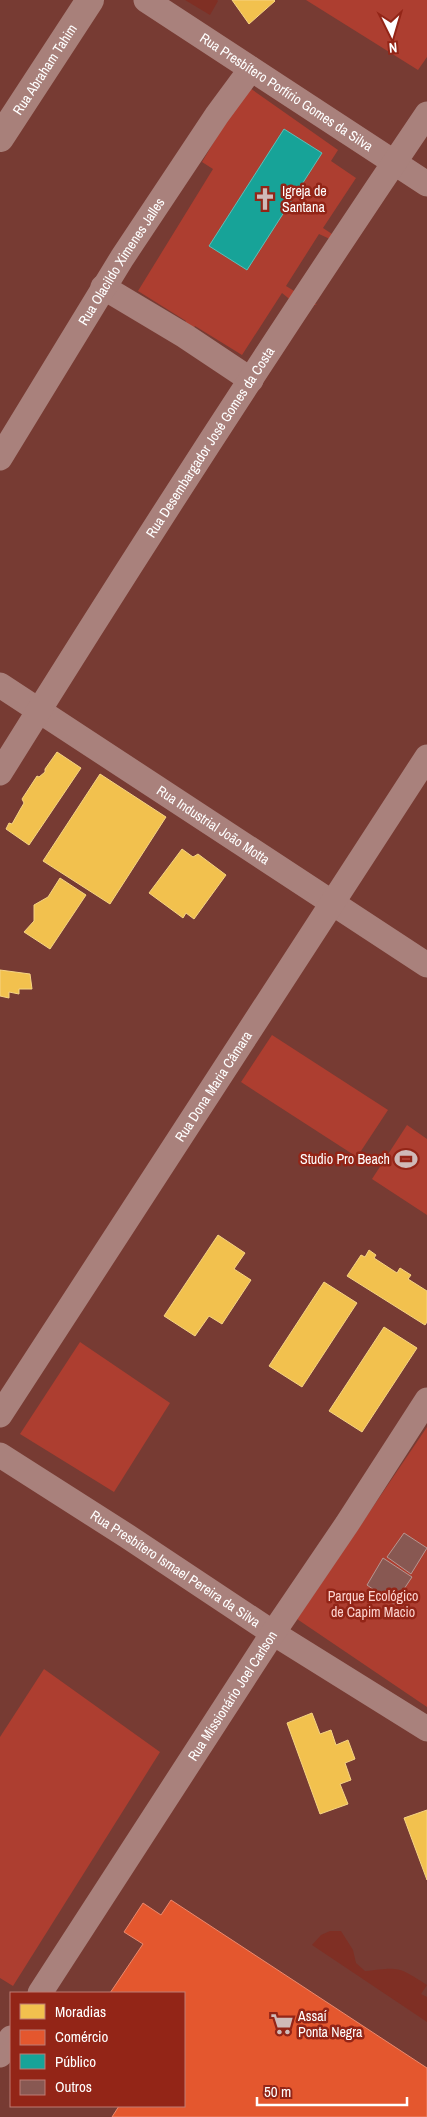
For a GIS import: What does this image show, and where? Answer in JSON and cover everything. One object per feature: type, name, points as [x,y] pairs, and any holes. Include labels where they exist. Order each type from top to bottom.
[{"type":"main road","name":"Rua Abraham Tahim","points":[[0,138],[90,0]]},
{"type":"street","name":"Rua Presbítero Porfírio Gomes da Silva","points":[[146,0],[427,184]]},
{"type":"street","name":"Rua Olacildo Ximenes Jalles","points":[[0,458],[104,287],[197,144],[251,69]]},
{"type":"street","name":"Rua Desembargador José Gomes da Costa","points":[[0,773],[251,380],[427,114]]},
{"type":"street","points":[[104,287],[185,336],[251,380]]},
{"type":"street","name":"Rua Industrial João Motta","points":[[0,685],[427,965]]},
{"type":"street","name":"Rua Dona Maria Câmara","points":[[0,1415],[427,757]]},
{"type":"street","name":"Rua Missionário Joel Carlson","points":[[41,1992],[273,1633],[347,1524],[427,1400]]},
{"type":"street","name":"Rua Presbítero Ismael Pereira da Silva","points":[[0,1455],[127,1536],[273,1633],[427,1729]]},
{"type":"street","points":[[0,2055],[10,2040]]},
{"type":"green space","points":[[306,0],[427,0],[427,57],[418,70]]},
{"type":"green space","points":[[247,86],[338,150],[331,161],[356,178],[323,228],[335,236],[332,240],[319,234],[286,286],[317,305],[293,302],[282,293],[242,355],[195,326],[188,338],[180,333],[186,321],[138,291],[213,169],[202,162]]},
{"type":"green space","points":[[272,1035],[388,1110],[357,1157],[241,1082]]},
{"type":"green space","name":"Studio Pro Beach","points":[[407,1125],[427,1139],[427,1215],[372,1179]]},
{"type":"green space","points":[[80,1342],[170,1403],[114,1492],[20,1434]]},
{"type":"green space","name":"Parque Ecológico de Capim Macio","points":[[427,1427],[427,1707],[297,1619]]},
{"type":"green space","points":[[44,1669],[160,1752],[13,1986],[0,1978],[0,1737]]},
{"type":"shaded area","points":[[185,0],[217,0],[218,1],[210,15]]},
{"type":"shaded area","points":[[330,1931],[341,1931],[353,1950],[356,1963],[365,1971],[398,1969],[427,1985],[421,1994],[427,1997],[427,2022],[312,1945],[321,1935]]},
{"type":"building: Moradias","points":[[232,0],[274,0],[275,1],[249,24]]},
{"type":"building: Moradias","points":[[57,752],[81,768],[29,845],[6,829],[9,823],[12,824],[24,803],[22,799],[37,776],[39,777],[45,772],[45,769]]},
{"type":"building: Moradias","points":[[100,774],[166,817],[110,904],[43,861]]},
{"type":"building: Moradias","points":[[182,849],[193,857],[198,854],[226,875],[194,919],[186,913],[183,918],[149,893]]},
{"type":"building: Moradias","points":[[60,878],[86,895],[50,949],[24,932],[34,921],[34,905],[48,897]]},
{"type":"building: Moradias","points":[[0,970],[30,974],[32,989],[19,989],[19,994],[9,992],[9,998],[0,996]]},
{"type":"building: Moradias","points":[[218,1235],[245,1253],[234,1269],[251,1280],[222,1324],[209,1316],[195,1336],[164,1316]]},
{"type":"building: Moradias","points":[[369,1250],[376,1255],[374,1258],[397,1273],[400,1268],[411,1275],[408,1279],[427,1291],[427,1322],[425,1325],[347,1276],[361,1255],[365,1257]]},
{"type":"building: Moradias","points":[[324,1282],[357,1303],[302,1387],[269,1366]]},
{"type":"building: Moradias","points":[[384,1327],[417,1348],[362,1432],[329,1411]]},
{"type":"building: Moradias","points":[[312,1713],[320,1734],[331,1730],[336,1745],[348,1740],[355,1759],[345,1763],[351,1780],[340,1784],[348,1804],[320,1814],[287,1723]]},
{"type":"building: Moradias","points":[[427,1810],[427,1880],[404,1818]]},
{"type":"building: Comércio","name":"Assaí Ponta Negra","points":[[171,1900],[427,2068],[427,2117],[112,2117],[118,2107],[185,2107],[185,1992],[111,1992],[143,1944],[124,1932],[143,1903],[161,1915]]},
{"type":"building: Público","name":"Igreja de Santana","points":[[284,129],[322,153],[247,270],[209,246]]},
{"type":"building: Outros","points":[[404,1533],[427,1548],[411,1574],[387,1557]]},
{"type":"building: Outros","points":[[383,1558],[412,1577],[394,1604],[367,1585]]},
{"type":"place","name":"Igreja de Santana","points":[[265,199]]},
{"type":"place","name":"Studio Pro Beach","points":[[406,1159]]},
{"type":"place","name":"Assaí Ponta Negra","points":[[282,2024]]}]
